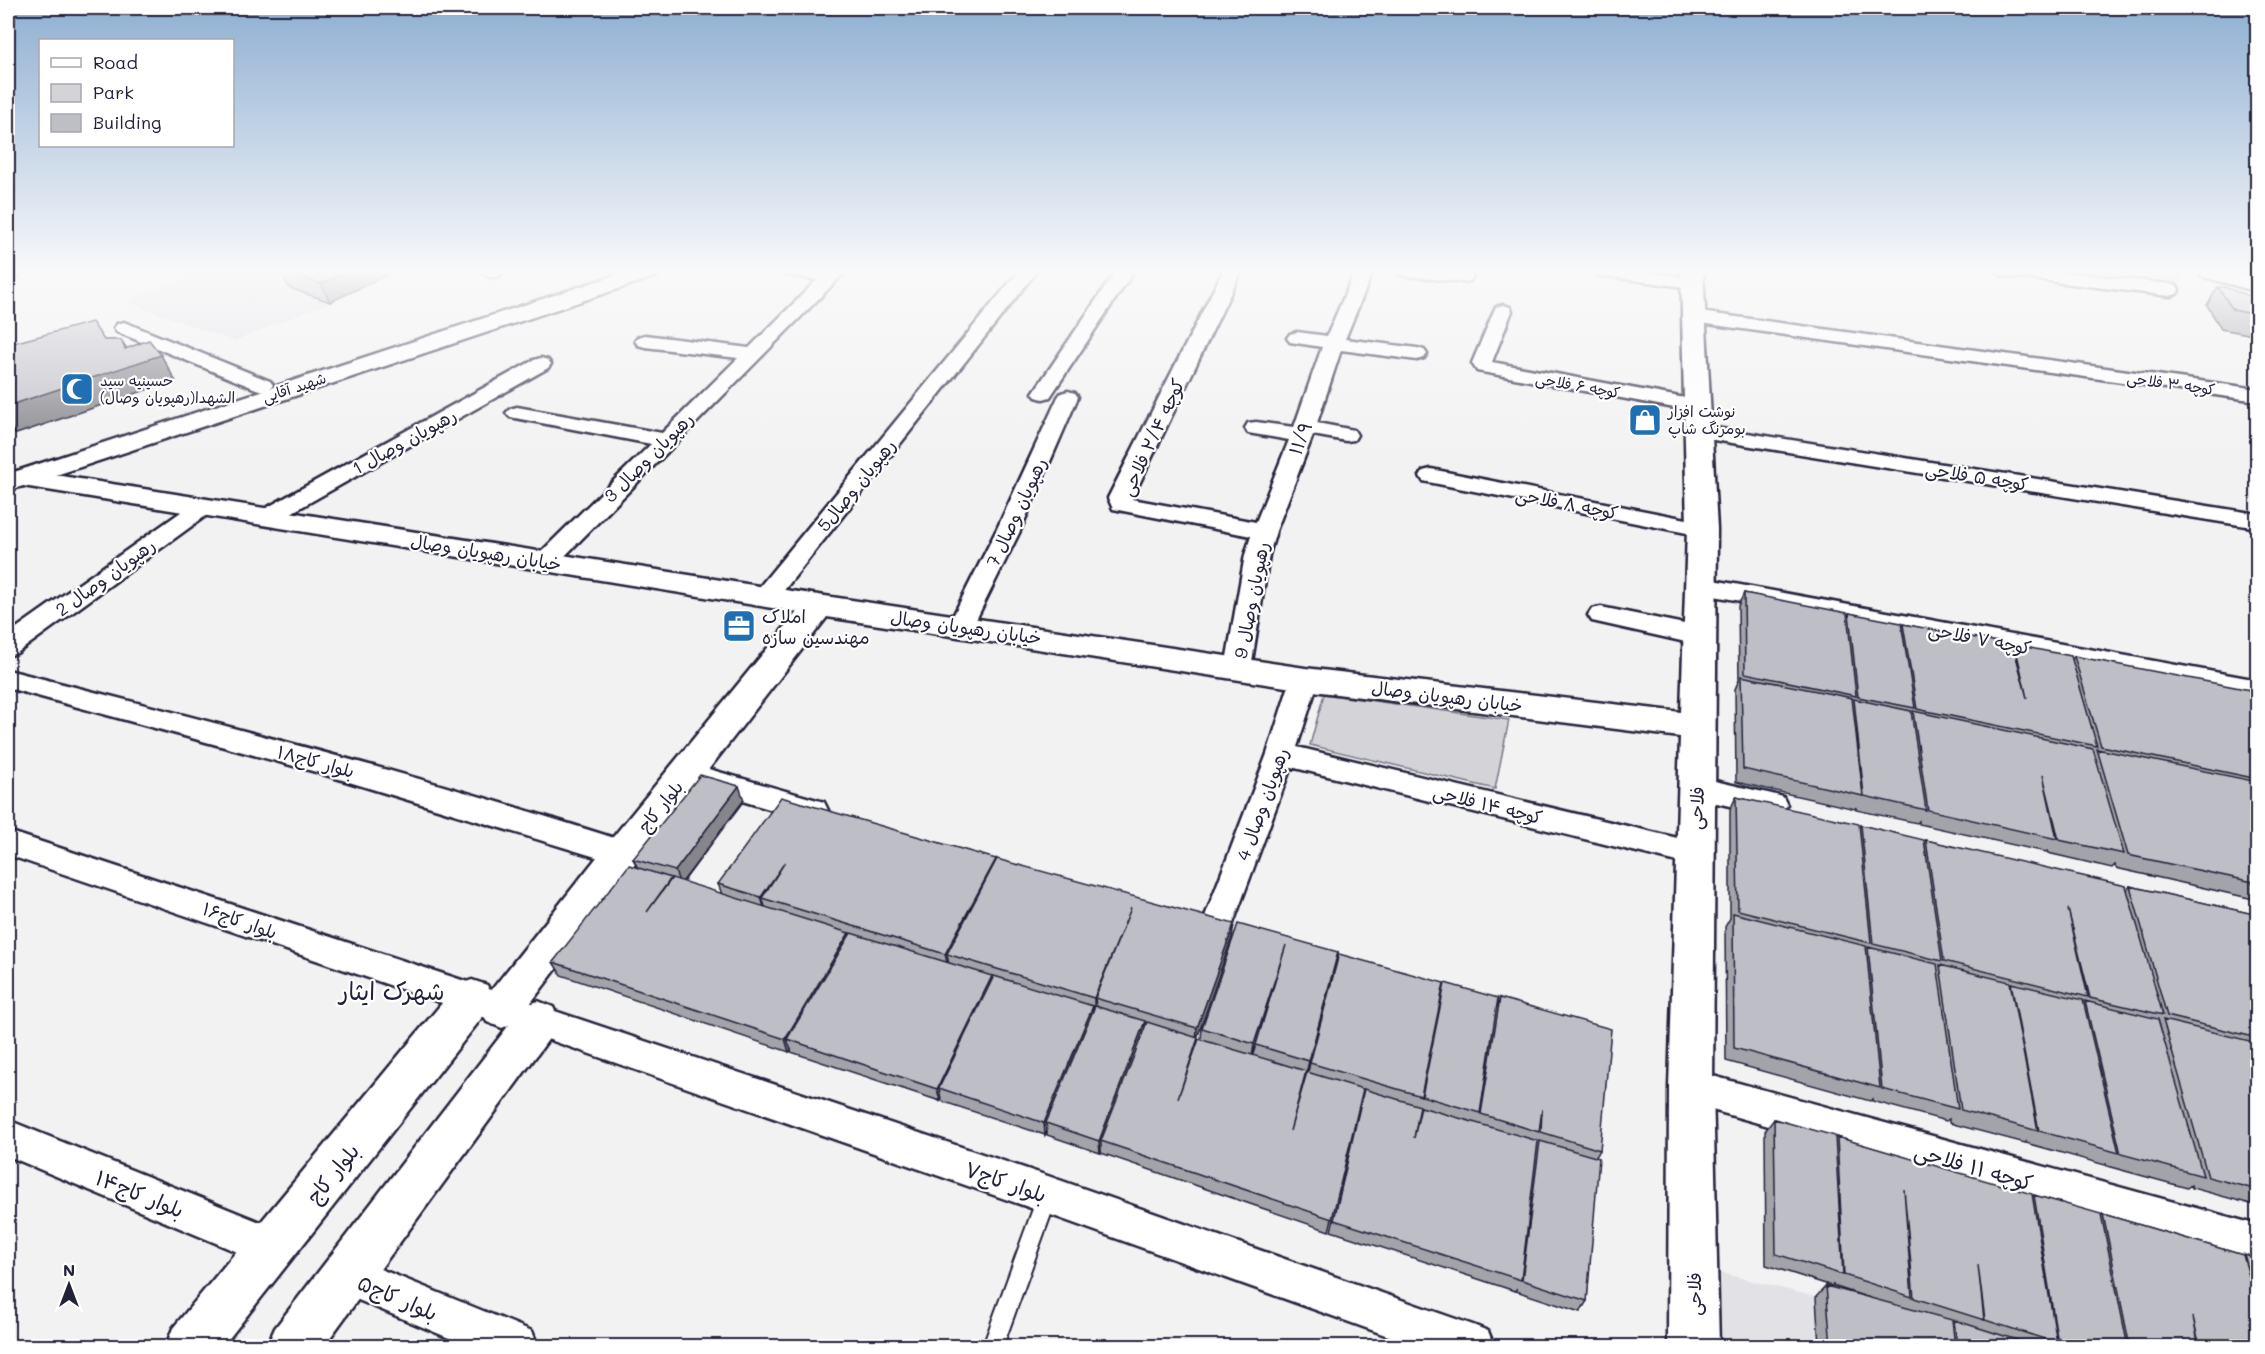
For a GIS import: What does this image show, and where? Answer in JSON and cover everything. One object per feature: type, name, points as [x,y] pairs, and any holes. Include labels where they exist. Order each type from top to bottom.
[{"type":"street","points":[[139,334],[263,385]]},
{"type":"street","name":"شهید آقایی","points":[[13,477],[263,385],[430,334]]},
{"type":"street","name":"شهید آقایی","points":[[13,477],[439,334]]},
{"type":"street","name":"3 رهپویان وصال","points":[[546,561],[664,440],[772,334]]},
{"type":"street","name":"رهپویان وصال5","points":[[765,597],[978,334]]},
{"type":"street","points":[[1042,393],[1082,334]]},
{"type":"street","name":"کوچه ۲/۴ فلاحی","points":[[1201,334],[1120,498],[1121,504],[1264,531]]},
{"type":"street","name":"۱۱/۹","points":[[1264,531],[1337,334]]},
{"type":"street","name":"کوچه ۶ فلاحی","points":[[1494,334],[1482,363],[1484,367],[1696,419]]},
{"type":"street","name":"فلاحی","points":[[1693,334],[1702,529],[1691,1087],[1694,1347]]},
{"type":"street","name":"کوچه ۳ فلاحی","points":[[1927,334],[2258,395]]},
{"type":"street","points":[[1297,338],[1417,354]]},
{"type":"street","points":[[645,341],[752,354]]},
{"type":"street","name":"1 رهپویان وصال","points":[[267,517],[541,364]]},
{"type":"street","name":"7 رهپویان وصال","points":[[961,626],[1008,531],[1068,397]]},
{"type":"street","points":[[517,413],[664,440]]},
{"type":"street","name":"کوچه ۵ فلاحی","points":[[1696,419],[2258,520]]},
{"type":"street","points":[[1256,428],[1346,435]]},
{"type":"street","name":"کوچه ۸ فلاحی","points":[[1431,476],[1702,529]]},
{"type":"street","name":"خیابان رهپویان وصال","points":[[13,477],[765,597],[1305,679],[1699,727]]},
{"type":"street","name":"2 رهپویان وصال","points":[[8,647],[203,507]]},
{"type":"street","name":"9 رهپویان وصال","points":[[1238,668],[1257,555],[1264,531]]},
{"type":"street","name":"کوچه ۷ فلاحی","points":[[1702,586],[2258,690]]},
{"type":"street","name":"بلوار کاج","points":[[293,1347],[346,1275],[504,1009],[622,853],[820,605]]},
{"type":"street","points":[[1601,615],[1699,636]]},
{"type":"street","name":"بلوار کاج۱۸","points":[[8,679],[478,806],[622,853]]},
{"type":"street","name":"4 رهپویان وصال","points":[[1217,927],[1281,754],[1305,679]]},
{"type":"street","name":"کوچه ۱۴ فلاحی","points":[[1281,754],[1694,854]]},
{"type":"street","points":[[687,773],[837,817]]},
{"type":"street","points":[[1697,789],[1802,812]]},
{"type":"street","name":"بلوار کاج۱۶","points":[[8,843],[504,1009]]},
{"type":"street","name":"بلوار کاج","points":[[191,1347],[273,1247],[504,1009]]},
{"type":"street","name":"بلوار کاج۷","points":[[504,1009],[1048,1195],[1473,1347]]},
{"type":"street","name":"کوچه ۱۱ فلاحی","points":[[1691,1087],[2258,1245]]},
{"type":"street","name":"بلوار کاج۱۴","points":[[8,1138],[273,1247]]},
{"type":"street","name":"بلوار کاج۵","points":[[346,1275],[517,1347]]},
{"type":"lane","points":[[993,1347],[1048,1195]]},
{"type":"shaded area","points":[[215,334],[251,334],[234,341]]},
{"type":"shaded area","points":[[1694,1266],[1816,1297],[1819,1346],[1694,1346]]},
{"type":"green space","points":[[1324,694],[1509,720],[1495,789],[1310,745]]},
{"type":"building","points":[[46,334],[100,334],[104,340],[121,340],[125,349],[149,340],[161,355],[8,406],[8,386],[14,384],[8,378],[8,346]]},
{"type":"building","points":[[1744,593],[1847,613],[1856,696],[1745,673]]},
{"type":"building","points":[[1849,613],[1901,623],[1915,708],[1858,697]]},
{"type":"building","points":[[1903,624],[2013,645],[2027,698],[2015,645],[2071,656],[2097,746],[1917,709]]},
{"type":"building","points":[[2074,656],[2250,690],[2258,707],[2258,779],[2101,746]]},
{"type":"building","points":[[1741,676],[1852,698],[1863,796],[1743,769]]},
{"type":"building","points":[[2252,691],[2258,692],[2258,704]]},
{"type":"building","points":[[1854,699],[1911,711],[1926,810],[1864,796]]},
{"type":"building","points":[[1913,711],[2093,749],[2124,854],[2059,840],[2043,775],[2057,839],[1928,810]]},
{"type":"building","points":[[2097,749],[2258,782],[2258,883],[2128,855]]},
{"type":"building","points":[[700,775],[739,786],[675,871],[633,859]]},
{"type":"building","points":[[781,797],[996,859],[945,954],[762,898],[785,862],[761,897],[718,884]]},
{"type":"building","points":[[1736,797],[1859,824],[1871,943],[1738,910]]},
{"type":"building","points":[[1861,825],[1924,840],[1942,961],[1873,944]]},
{"type":"building","points":[[1926,840],[2126,886],[2163,1015],[2090,998],[2068,909],[2088,997],[1944,961]]},
{"type":"building","points":[[997,859],[1234,924],[1197,1028],[1095,998],[1131,908],[1094,998],[947,954]]},
{"type":"building","points":[[629,865],[671,878],[647,912],[672,878],[849,933],[785,1039],[553,962]]},
{"type":"building","points":[[2130,886],[2258,915],[2258,1038],[2167,1016]]},
{"type":"building","points":[[1733,913],[1866,946],[1880,1088],[1734,1048]]},
{"type":"building","points":[[1238,924],[1338,952],[1309,1061],[1256,1045],[1286,945],[1254,1044],[1202,1028]]},
{"type":"building","points":[[851,933],[992,976],[937,1089],[787,1039]]},
{"type":"building","points":[[1868,947],[1937,964],[1958,1109],[1882,1089]]},
{"type":"building","points":[[1339,954],[1444,983],[1421,1096],[1310,1063]]},
{"type":"building","points":[[1940,965],[2010,982],[2038,1131],[1961,1110]]},
{"type":"building","points":[[994,976],[1093,1006],[1044,1123],[939,1088]]},
{"type":"building","points":[[1445,983],[1498,998],[1480,1113],[1422,1096]]},
{"type":"building","points":[[2011,983],[2083,1000],[2119,1153],[2039,1131]]},
{"type":"building","points":[[1500,998],[1611,1029],[1600,1150],[1541,1132],[1542,1109],[1539,1132],[1481,1114]]},
{"type":"building","points":[[2085,1001],[2158,1019],[2203,1176],[2121,1154]]},
{"type":"building","points":[[1095,1006],[1145,1021],[1099,1141],[1046,1123]]},
{"type":"building","points":[[2163,1020],[2258,1043],[2258,1190],[2208,1177]]},
{"type":"building","points":[[1147,1022],[1198,1038],[1178,1098],[1199,1039],[1306,1071],[1290,1131],[1307,1072],[1363,1089],[1332,1219],[1101,1141]]},
{"type":"building","points":[[1364,1089],[1420,1106],[1414,1138],[1421,1107],[1538,1141],[1521,1280],[1334,1220]]},
{"type":"building","points":[[1774,1119],[1835,1136],[1843,1275],[1776,1254]]},
{"type":"building","points":[[1837,1137],[2032,1194],[2057,1343],[1985,1320],[1978,1265],[1984,1320],[1914,1298],[1904,1189],[1912,1297],[1844,1275]]},
{"type":"building","points":[[1540,1141],[1599,1158],[1587,1301],[1522,1280]]},
{"type":"building","points":[[2034,1195],[2101,1214],[2128,1347],[2069,1347],[2058,1343]]},
{"type":"building","points":[[2103,1214],[2243,1255],[2258,1307],[2258,1347],[2200,1347],[2193,1317],[2199,1347],[2130,1347]]},
{"type":"building","points":[[2244,1254],[2258,1258],[2258,1305]]},
{"type":"building","points":[[1826,1286],[1952,1320],[1955,1347],[1831,1347]]},
{"type":"building","points":[[1954,1320],[2039,1347],[1957,1347]]},
{"type":"place","name":"حسینیه سید الشهدا(رهپویان وصال)","points":[[77,389]]},
{"type":"place","name":"نوشت افزار بومرنگ شاپ","points":[[1645,420]]},
{"type":"place","name":"املاک مهندسین سازه","points":[[739,626]]},
{"type":"district","name":"شهرک ایثار","points":[[392,990]]}]
